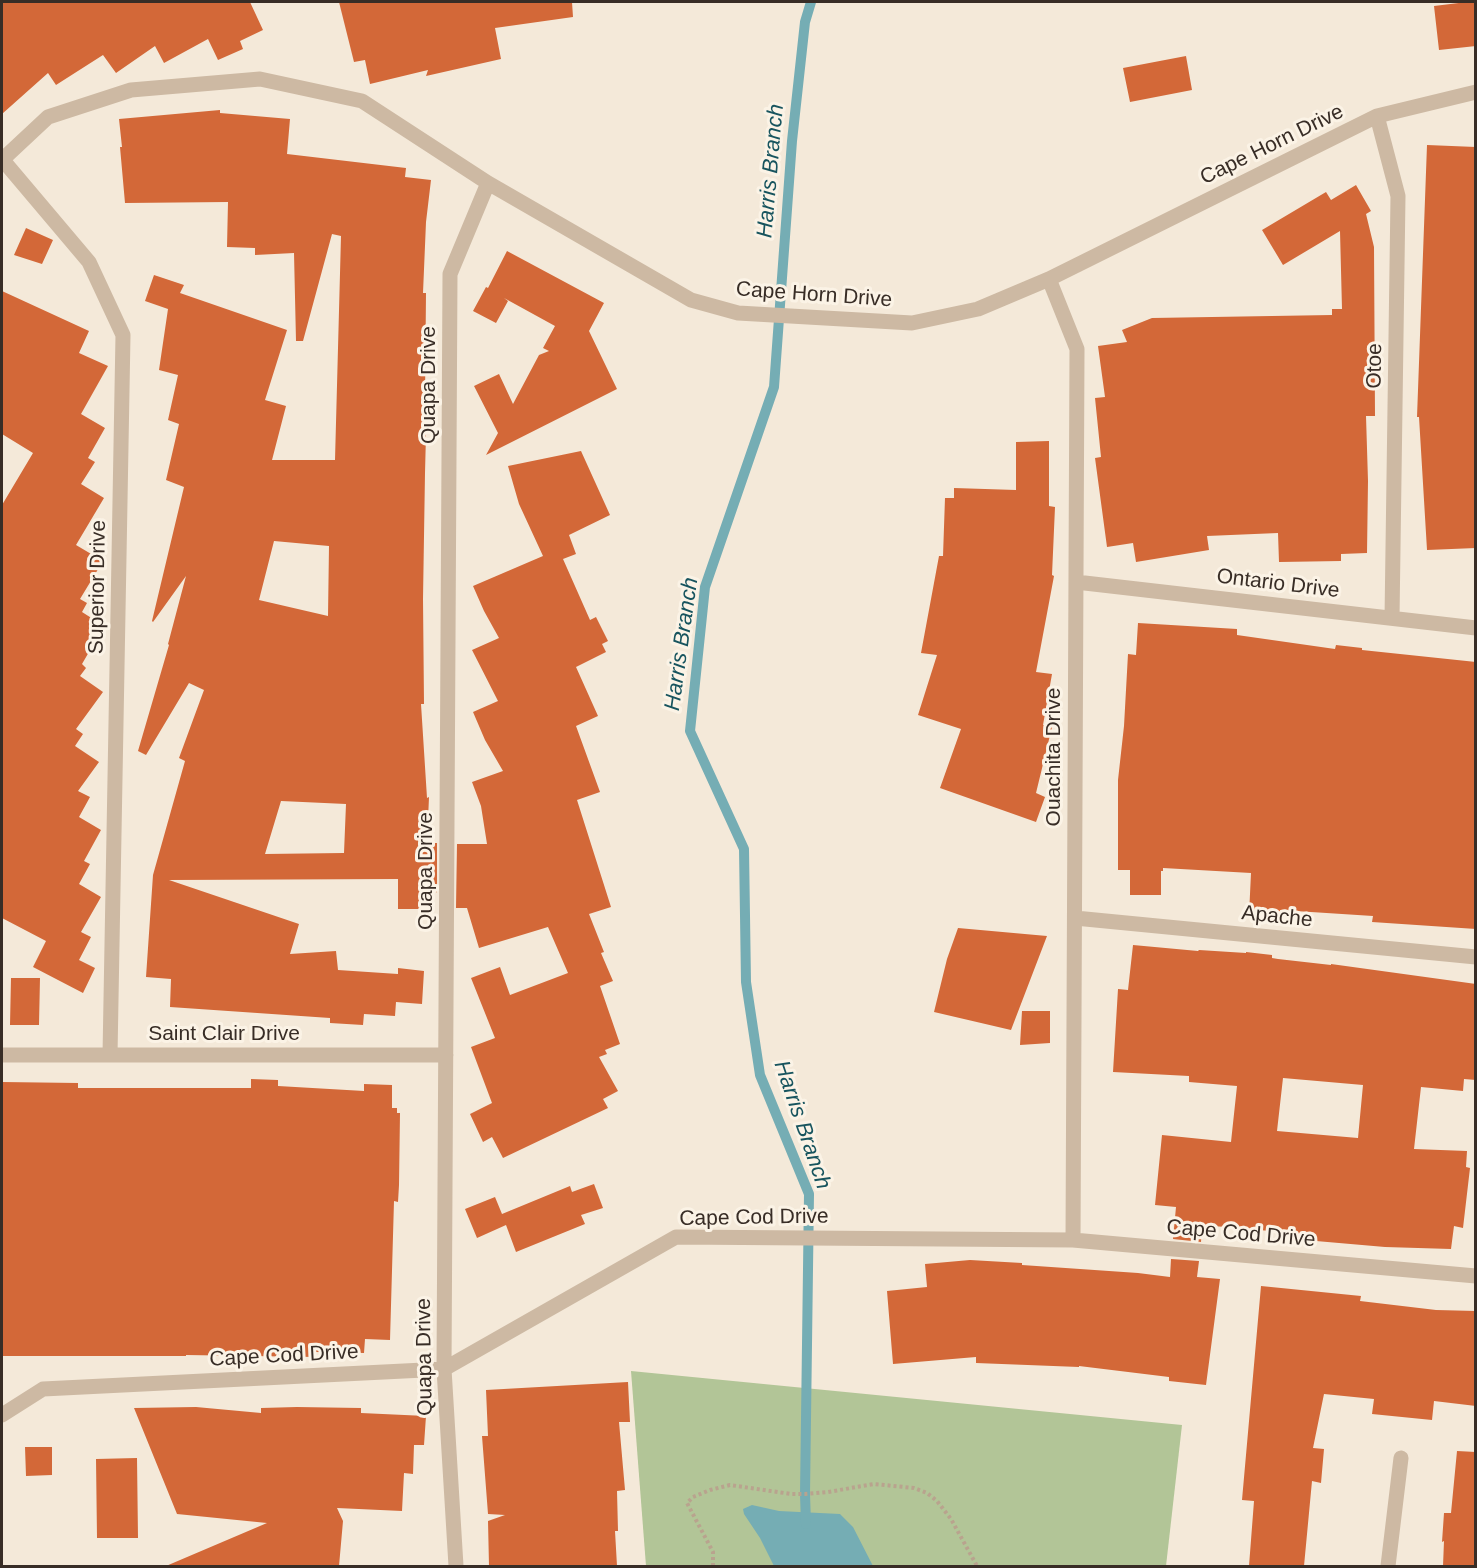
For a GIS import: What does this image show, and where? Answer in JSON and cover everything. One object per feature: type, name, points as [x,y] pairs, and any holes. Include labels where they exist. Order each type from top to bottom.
[{"type":"street","name":"Cape Horn Drive","points":[[2,159],[48,117],[131,90],[260,79],[362,101],[488,183],[691,300],[738,313],[912,323],[978,309],[1049,279],[1377,117],[1476,92]]},
{"type":"street","name":"Otoe","points":[[1377,117],[1398,196],[1392,618]]},
{"type":"street","name":"Superior Drive","points":[[2,159],[89,262],[123,335],[110,1055]]},
{"type":"street","name":"Quapa Drive","points":[[456,1566],[444,1369],[450,274],[488,183]]},
{"type":"street","name":"Ouachita Drive","points":[[1049,279],[1077,349],[1073,1240]]},
{"type":"street","name":"Ontario Drive","points":[[1076,582],[1476,628]]},
{"type":"street","name":"Apache","points":[[1075,918],[1476,957]]},
{"type":"street","name":"Saint Clair Drive","points":[[2,1055],[446,1055]]},
{"type":"street","name":"Cape Cod Drive","points":[[2,1415],[43,1389],[444,1369],[676,1237],[1073,1240],[1476,1276]]},
{"type":"street","points":[[1388,1566],[1401,1458]]},
{"type":"path","points":[[713,1566],[713,1552],[687,1503],[693,1497],[730,1485],[805,1494],[874,1485],[914,1488],[927,1493],[937,1501],[951,1519],[977,1566]]},
{"type":"green space","points":[[631,1371],[1182,1425],[1166,1566],[646,1566]]},
{"type":"water","points":[[752,1505],[779,1511],[840,1514],[853,1527],[873,1566],[774,1566],[760,1538],[744,1514],[743,1509]]},
{"type":"building","points":[[2,2],[250,2],[263,30],[240,41],[243,49],[218,60],[208,39],[164,63],[155,46],[116,73],[103,55],[56,85],[48,73],[2,114]]},
{"type":"building","points":[[339,2],[572,2],[573,17],[495,28],[501,59],[426,76],[428,70],[370,84],[365,60],[354,62]]},
{"type":"building","points":[[1476,2],[1476,46],[1439,50],[1434,6]]},
{"type":"building","points":[[1186,56],[1192,90],[1130,102],[1123,68]]},
{"type":"building","points":[[220,110],[220,113],[290,119],[287,154],[406,168],[405,177],[431,180],[426,222],[423,293],[426,293],[425,399],[427,395],[423,599],[424,704],[421,704],[427,798],[429,797],[427,843],[437,843],[437,893],[430,877],[428,909],[398,909],[398,879],[169,880],[299,924],[290,954],[336,951],[338,970],[398,974],[398,968],[424,971],[422,1004],[396,1002],[395,1016],[364,1014],[363,1025],[330,1023],[330,1018],[170,1007],[171,979],[146,977],[153,875],[185,761],[179,758],[204,690],[189,683],[146,755],[138,751],[169,645],[186,576],[153,622],[184,487],[166,480],[179,424],[168,420],[178,375],[159,370],[168,309],[145,301],[154,275],[184,285],[180,293],[287,330],[265,400],[286,406],[272,460],[335,460],[341,236],[332,234],[303,341],[296,341],[294,253],[255,255],[255,248],[227,247],[228,202],[125,203],[119,119]],"holes":[[[274,541],[329,546],[328,616],[259,600]],[[281,801],[346,804],[344,853],[265,854]]]},
{"type":"building","points":[[1427,145],[1476,147],[1476,548],[1427,550],[1419,417],[1417,417]]},
{"type":"building","points":[[1356,185],[1371,211],[1366,214],[1374,247],[1375,416],[1366,416],[1367,553],[1341,554],[1341,561],[1279,562],[1278,533],[1207,536],[1209,550],[1136,562],[1133,543],[1107,547],[1095,458],[1101,457],[1095,398],[1105,397],[1098,346],[1127,342],[1122,330],[1152,318],[1332,315],[1332,309],[1342,309],[1340,231],[1283,265],[1262,230],[1326,192],[1331,200]]},
{"type":"building","points":[[26,228],[53,240],[42,264],[14,255]]},
{"type":"building","points":[[507,251],[604,303],[589,331],[617,389],[486,455],[498,433],[474,386],[499,374],[513,404],[539,355],[549,351],[543,348],[555,326],[504,298],[508,301],[496,323],[473,311]]},
{"type":"building","points":[[2,291],[89,331],[79,353],[108,366],[81,414],[105,428],[88,458],[95,462],[81,484],[104,498],[76,545],[103,561],[80,599],[87,603],[82,612],[104,626],[82,664],[86,668],[80,676],[103,692],[76,729],[83,734],[75,746],[99,762],[78,791],[90,797],[79,817],[101,830],[84,861],[90,864],[79,884],[101,897],[81,932],[91,937],[79,960],[95,968],[83,993],[33,967],[46,941],[2,918],[2,505],[33,453],[2,434]]},
{"type":"building","points":[[1049,441],[1049,506],[1055,507],[1052,575],[1054,576],[1036,672],[1052,674],[1043,725],[1052,727],[1036,793],[1045,797],[1036,822],[940,788],[961,729],[918,715],[937,655],[921,653],[939,556],[943,556],[945,498],[954,498],[954,488],[1016,490],[1016,442]]},
{"type":"building","points":[[581,451],[610,515],[569,535],[576,554],[563,559],[590,620],[596,617],[608,641],[602,644],[606,652],[576,667],[598,716],[576,726],[600,792],[577,800],[611,907],[589,914],[604,952],[601,953],[613,981],[600,986],[620,1044],[605,1050],[607,1054],[599,1057],[618,1091],[603,1099],[608,1108],[503,1158],[492,1137],[483,1142],[470,1114],[492,1103],[471,1047],[495,1038],[471,978],[500,967],[510,995],[568,973],[548,927],[479,948],[467,908],[456,908],[457,844],[487,844],[481,806],[472,782],[503,771],[485,740],[473,712],[498,701],[472,650],[499,638],[473,586],[543,556],[519,504],[508,466]]},
{"type":"building","points":[[1138,623],[1237,629],[1237,635],[1335,649],[1336,645],[1362,648],[1362,650],[1476,662],[1476,929],[1372,922],[1373,916],[1280,910],[1280,916],[1275,915],[1275,917],[1249,915],[1251,873],[1163,868],[1161,895],[1130,895],[1130,870],[1118,870],[1118,780],[1128,654],[1136,655]]},
{"type":"building","points":[[958,928],[1047,936],[1011,1030],[934,1012],[947,959]]},
{"type":"building","points":[[1133,945],[1198,951],[1246,952],[1272,955],[1272,958],[1278,959],[1476,984],[1476,1080],[1464,1079],[1463,1091],[1421,1087],[1414,1149],[1467,1151],[1466,1167],[1470,1168],[1463,1228],[1454,1226],[1451,1249],[1385,1247],[1293,1239],[1293,1233],[1202,1225],[1201,1242],[1173,1239],[1176,1207],[1155,1205],[1162,1135],[1231,1142],[1237,1086],[1189,1082],[1189,1076],[1113,1072],[1118,989],[1128,990]],"holes":[[[1283,1078],[1363,1085],[1358,1138],[1277,1131]]]},
{"type":"building","points":[[11,978],[40,978],[39,1025],[10,1025]]},
{"type":"building","points":[[1022,1011],[1050,1011],[1050,1043],[1020,1045]]},
{"type":"building","points":[[251,1079],[278,1080],[278,1086],[364,1091],[364,1084],[392,1085],[392,1108],[397,1108],[397,1113],[400,1113],[399,1185],[398,1202],[394,1201],[390,1340],[365,1339],[364,1353],[316,1352],[316,1357],[2,1356],[2,1082],[78,1083],[78,1088],[251,1088]]},
{"type":"building","points":[[594,1184],[603,1208],[581,1215],[585,1224],[516,1252],[506,1225],[477,1238],[465,1209],[495,1197],[502,1214],[570,1186],[572,1192]]},
{"type":"building","points":[[1171,1259],[1199,1261],[1197,1277],[1220,1279],[1206,1385],[1169,1381],[1169,1377],[1079,1366],[976,1363],[976,1357],[893,1364],[887,1291],[927,1287],[925,1264],[970,1260],[1170,1277]]},
{"type":"building","points":[[1261,1286],[1361,1296],[1360,1301],[1436,1310],[1476,1311],[1476,1406],[1434,1401],[1432,1420],[1372,1414],[1374,1399],[1324,1394],[1313,1448],[1324,1449],[1321,1483],[1312,1481],[1304,1566],[1249,1566],[1254,1501],[1242,1500]]},
{"type":"building","points":[[628,1382],[630,1422],[619,1422],[625,1490],[617,1491],[618,1531],[615,1531],[617,1566],[489,1566],[488,1521],[505,1515],[488,1514],[482,1436],[488,1436],[486,1390]]},
{"type":"building","points":[[196,1407],[261,1413],[261,1408],[361,1408],[361,1413],[426,1416],[424,1445],[414,1445],[413,1474],[404,1473],[402,1511],[337,1508],[343,1521],[339,1566],[166,1566],[267,1523],[177,1514],[134,1408]]},
{"type":"building","points":[[25,1447],[52,1447],[52,1475],[26,1476]]},
{"type":"building","points":[[1457,1451],[1476,1452],[1476,1566],[1443,1566],[1444,1513],[1451,1513]]},
{"type":"building","points":[[137,1458],[138,1538],[97,1538],[96,1459]]},
{"type":"waterway","name":"Harris Branch","points":[[806,1524],[809,1194],[760,1075],[746,982],[744,849],[690,731],[705,587],[774,387],[792,141],[805,22],[811,2]]}]
